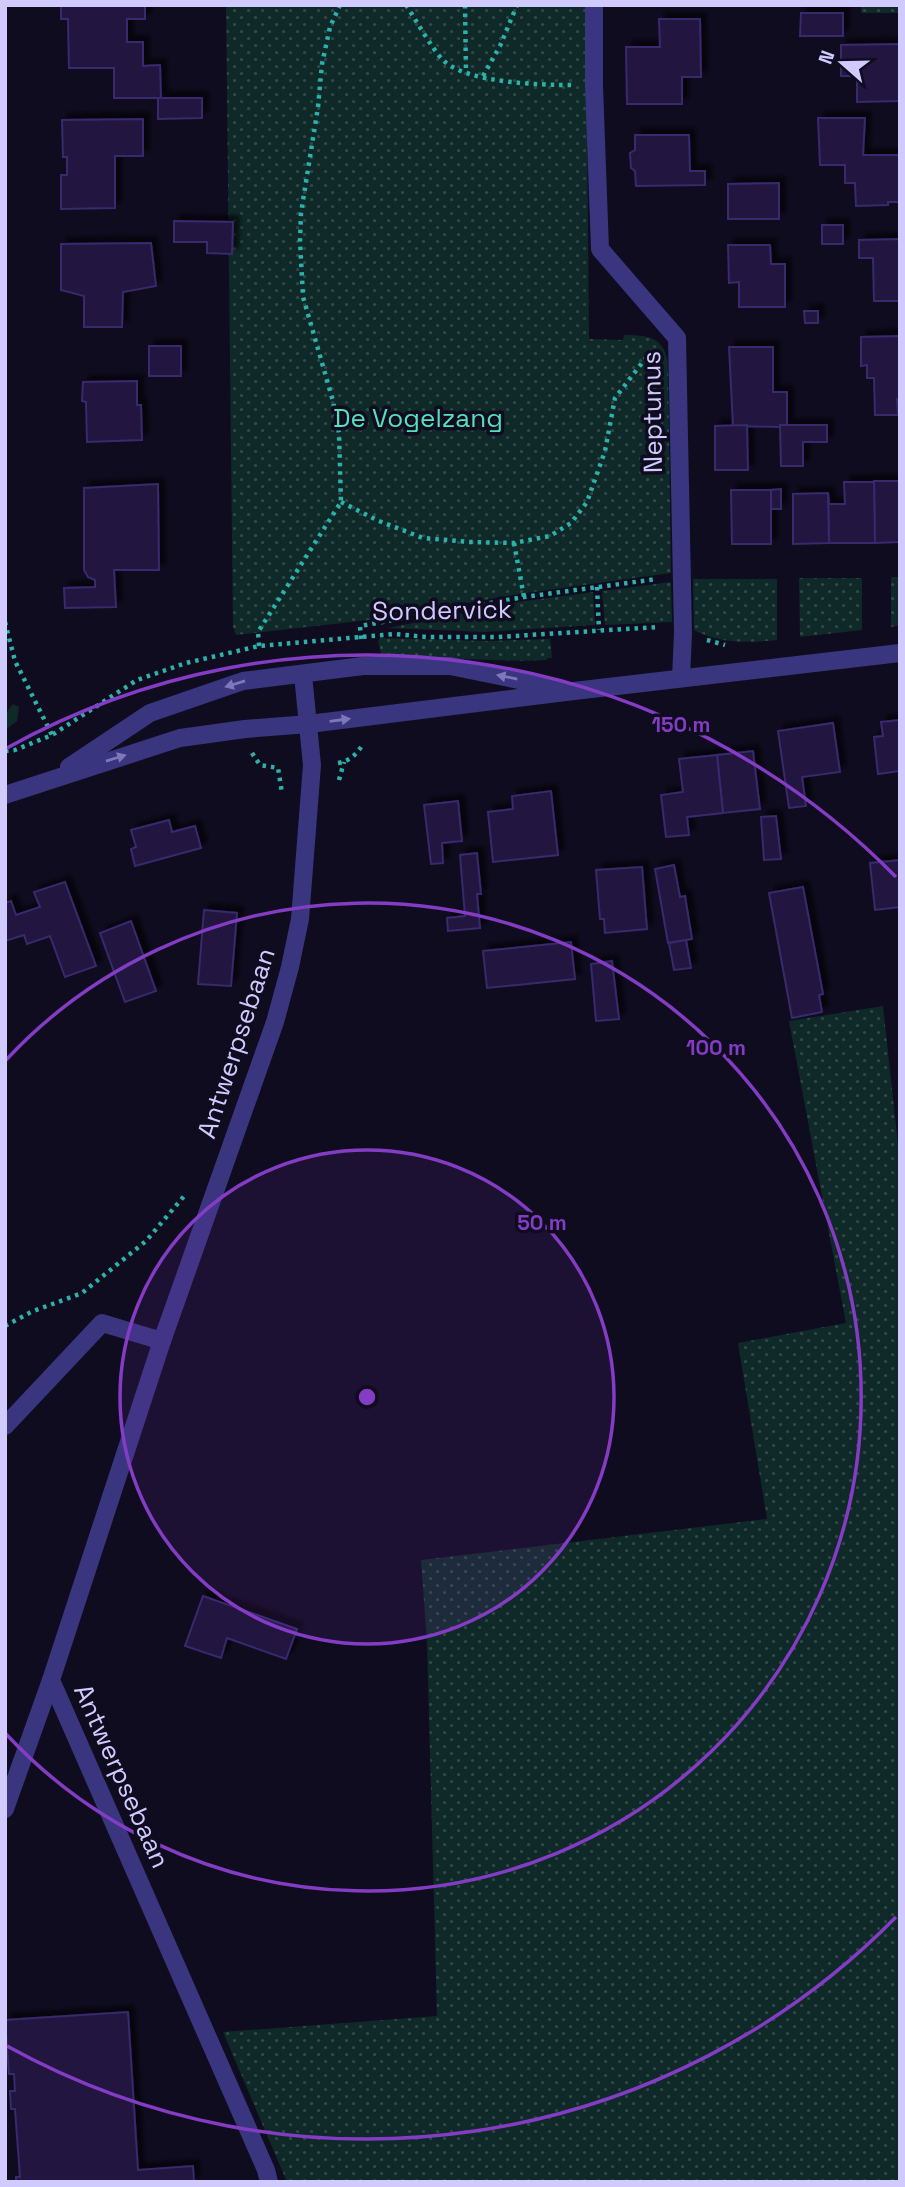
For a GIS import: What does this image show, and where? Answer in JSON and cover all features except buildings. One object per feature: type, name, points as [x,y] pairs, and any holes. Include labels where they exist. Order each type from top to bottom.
[{"type":"street","name":"Neptunus","points":[[594,5],[600,249],[677,338],[683,633],[681,678]]},
{"type":"street","points":[[5,795],[180,738],[900,653]]},
{"type":"street","points":[[51,779],[150,713],[243,681],[363,667],[450,666],[574,691]]},
{"type":"street","name":"Antwerpsebaan","points":[[270,2182],[51,1680],[162,1341],[275,1022],[290,967],[300,919],[312,765],[303,675]]},
{"type":"street","points":[[5,1426],[102,1323],[162,1341]]},
{"type":"street","points":[[5,1810],[51,1680]]},
{"type":"path","points":[[259,646],[258,632],[341,502],[339,433],[333,401],[303,297],[300,241],[301,214],[322,64],[330,27],[340,5]]},
{"type":"path","points":[[406,5],[444,61],[466,73],[525,85],[594,86]]},
{"type":"path","points":[[465,5],[466,73]]},
{"type":"path","points":[[483,76],[500,46],[517,5]]},
{"type":"path","points":[[341,502],[379,521],[423,538],[513,543],[550,536],[571,523],[587,502],[605,451],[615,398],[669,328]]},
{"type":"path","points":[[513,543],[524,597]]},
{"type":"path","points":[[360,637],[360,626],[524,597],[682,576]]},
{"type":"path","points":[[597,587],[599,630]]},
{"type":"path","points":[[5,622],[15,661],[52,735]]},
{"type":"path","name":"Sondervick","points":[[5,751],[15,750],[52,735],[137,680],[186,663],[259,646],[394,634],[498,637],[656,627],[730,646]]},
{"type":"path","points":[[239,652],[243,681]]},
{"type":"path","points":[[245,729],[251,751],[260,765],[278,768],[282,793]]},
{"type":"path","points":[[344,762],[356,754],[367,737]]},
{"type":"path","points":[[5,1326],[31,1312],[82,1293],[146,1241],[187,1192]]},
{"type":"green space","name":"De Vogelzang","points":[[226,5],[586,5],[589,339],[623,340],[624,335],[648,337],[660,343],[667,356],[671,573],[519,594],[369,620],[236,635],[233,627]]},
{"type":"green space","points":[[861,5],[900,5],[900,13],[861,13]]},
{"type":"green space","points":[[891,577],[900,577],[900,625],[891,627]]},
{"type":"green space","points":[[799,578],[862,578],[862,630],[800,637]]},
{"type":"green space","points":[[693,579],[777,579],[777,640],[735,641],[714,638],[694,630]]},
{"type":"green space","points":[[671,582],[672,622],[605,625],[602,591]]},
{"type":"green space","points":[[593,592],[595,625],[485,632],[388,628],[518,602]]},
{"type":"green space","points":[[380,638],[487,641],[550,639],[552,658],[526,661],[382,658],[378,641]]},
{"type":"green space","points":[[13,704],[19,707],[17,721],[5,730],[6,716]]},
{"type":"green space","points":[[883,1006],[900,1163],[900,2182],[287,2182],[223,2032],[437,2016],[427,1642],[421,1560],[767,1519],[738,1343],[846,1323],[789,1021]]}]
